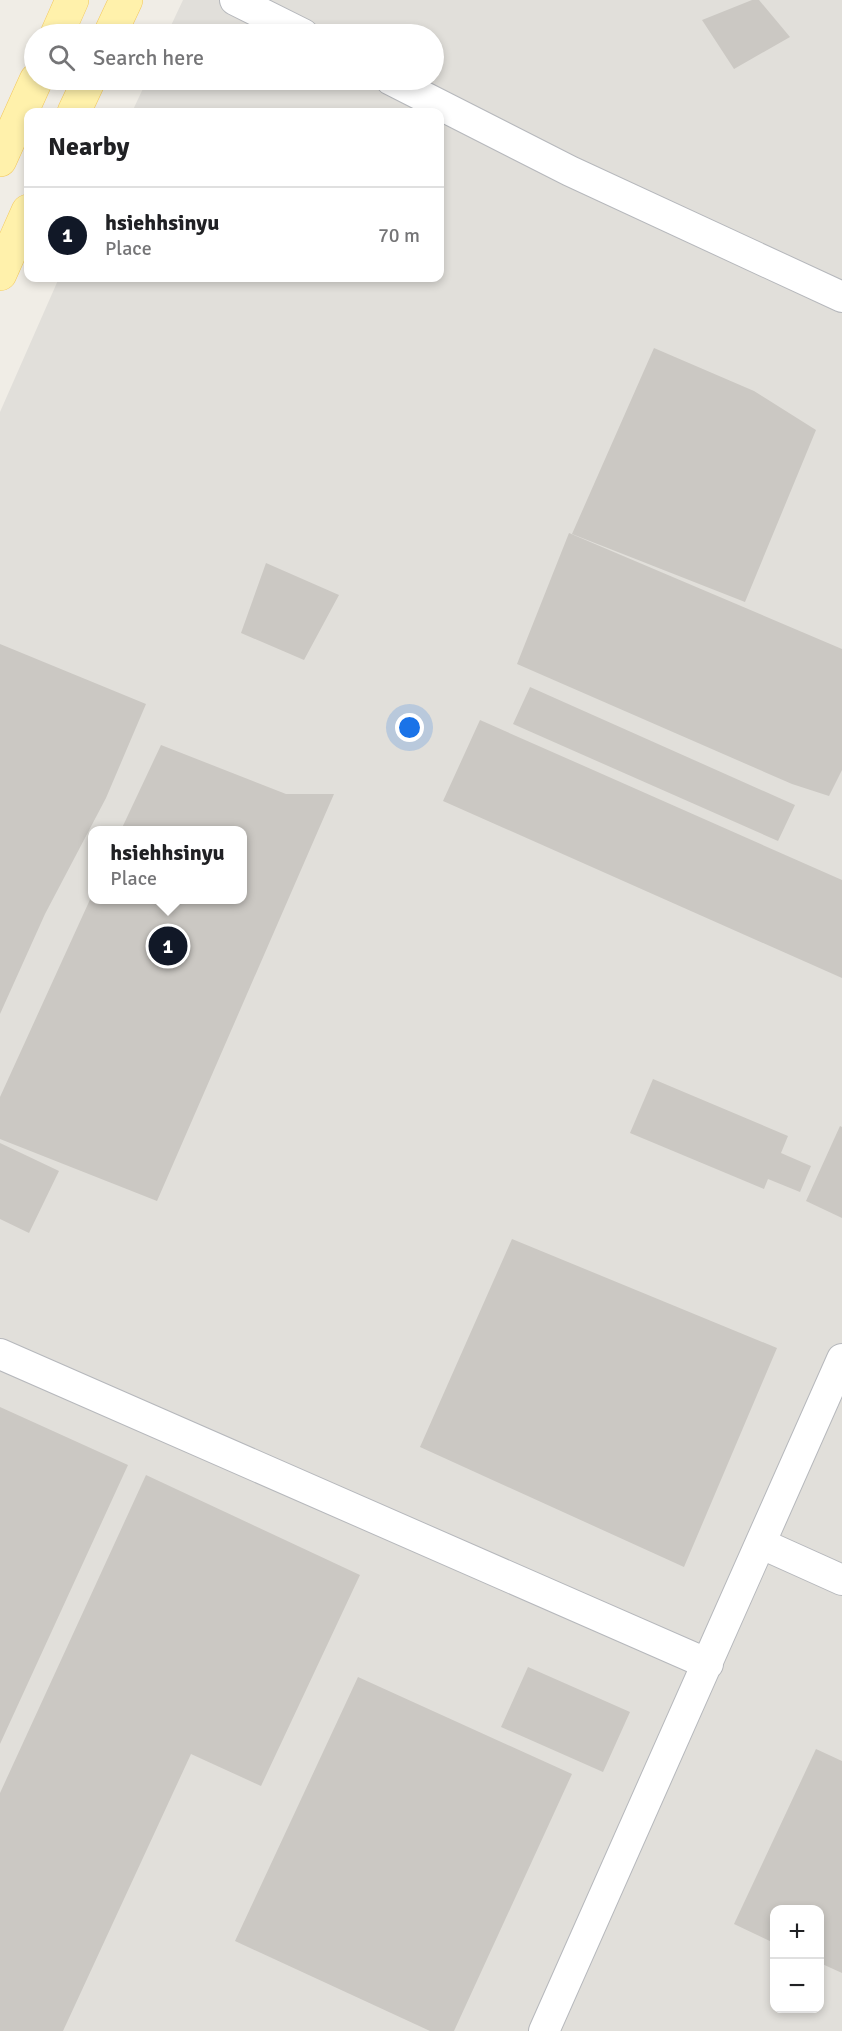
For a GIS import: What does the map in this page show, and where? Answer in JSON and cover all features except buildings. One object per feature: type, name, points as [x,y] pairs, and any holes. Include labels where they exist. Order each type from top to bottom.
[{"type":"main road","points":[[61,24],[72,0]]},
{"type":"main road","points":[[115,24],[126,0]]},
{"type":"main road","points":[[0,160],[32,90]]},
{"type":"main road","points":[[76,108],[84,90]]},
{"type":"main road","points":[[0,273],[24,221]]},
{"type":"street","points":[[235,0],[283,24]]},
{"type":"street","points":[[410,90],[570,171],[842,297]]},
{"type":"street","points":[[0,1354],[708,1664]]},
{"type":"street","points":[[544,2031],[762,1544],[842,1359]]},
{"type":"street","points":[[762,1544],[842,1580]]},
{"type":"shaded area","points":[[183,0],[842,0],[842,2031],[0,2031],[0,412],[57,282],[444,282],[444,108],[134,108],[142,90],[444,90],[444,24],[172,24]]},
{"type":"place","name":"hsiehhsinyu","points":[[168,946]]}]
